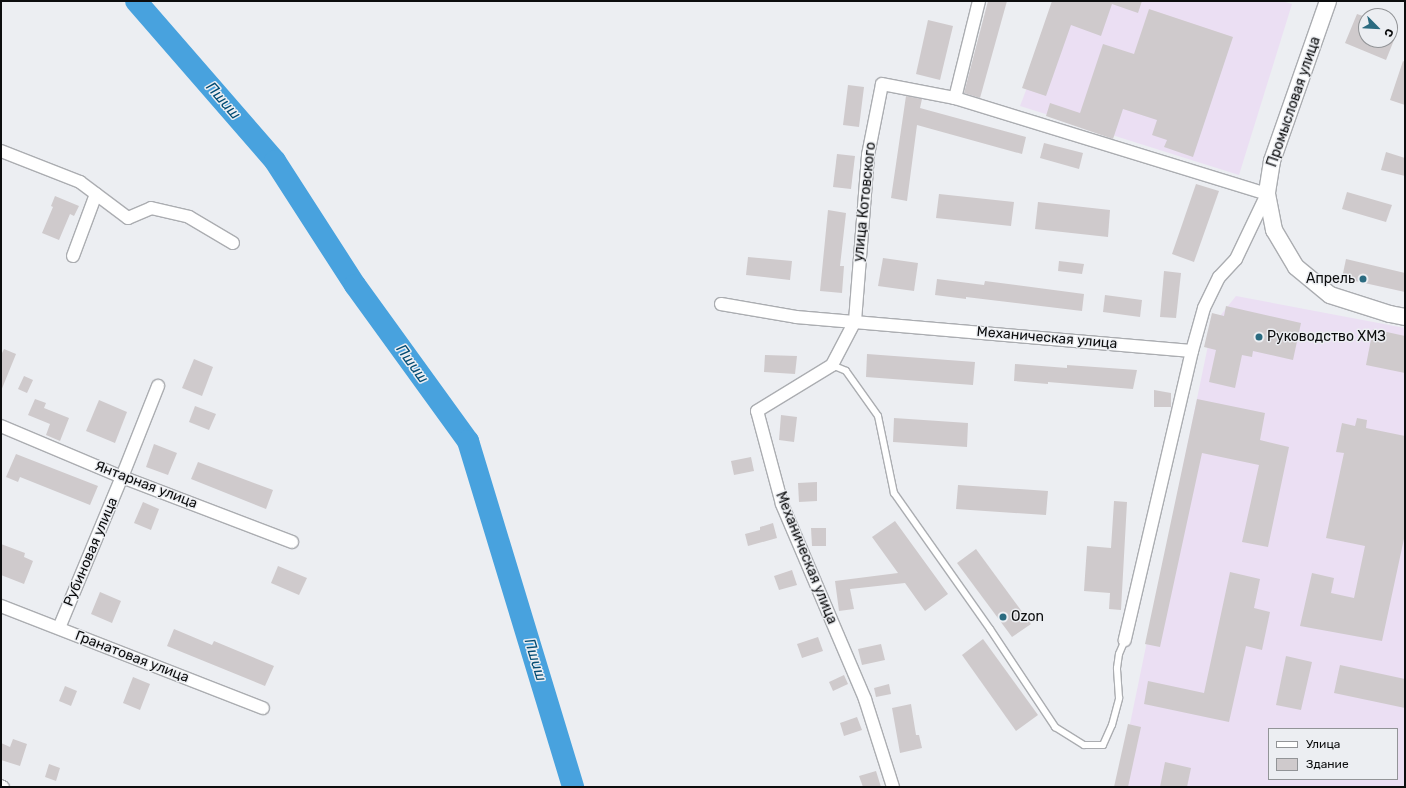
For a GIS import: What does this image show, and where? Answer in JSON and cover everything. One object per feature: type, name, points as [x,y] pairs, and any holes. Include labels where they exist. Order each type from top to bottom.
[{"type":"main road","name":"Промысловая улица","points":[[1328,1],[1272,161],[1267,194],[1274,230],[1296,267],[1330,295],[1390,314],[1405,317]]},
{"type":"street","points":[[979,1],[955,98],[1267,194],[1236,259],[1219,276],[1204,308],[1192,351],[1125,640]]},
{"type":"street","name":"улица Котовского","points":[[855,321],[868,155],[882,84],[955,98]]},
{"type":"street","points":[[1,151],[80,182],[128,218],[151,208],[189,217],[233,243]]},
{"type":"street","points":[[73,256],[96,194]]},
{"type":"street","name":"Механическая улица","points":[[721,304],[796,317],[1192,351]]},
{"type":"street","points":[[832,365],[855,321]]},
{"type":"street","name":"Механическая улица","points":[[832,365],[757,411],[782,504],[865,699],[893,787]]},
{"type":"street","name":"Рубиновая улица","points":[[58,628],[122,477],[158,386]]},
{"type":"street","name":"Янтарная улица","points":[[1,426],[122,477],[292,542]]},
{"type":"street","name":"Гранатовая улица","points":[[1,606],[263,708]]},
{"type":"lane","points":[[832,365],[846,371],[878,416],[894,493],[990,629],[1055,727],[1084,745],[1103,745],[1112,725],[1119,698],[1117,668],[1119,654],[1125,640]]},
{"type":"shaded area","points":[[1060,1],[1282,1],[1292,4],[1239,175],[1020,106]]},
{"type":"shaded area","points":[[1236,296],[1405,328],[1405,787],[1117,787],[1212,326]]},
{"type":"building","points":[[988,1],[1007,1],[980,98],[964,93]]},
{"type":"building","points":[[1052,1],[1142,1],[1138,13],[1112,4],[1101,36],[1071,25],[1046,96],[1022,88]]},
{"type":"building","points":[[1149,9],[1233,37],[1193,157],[1164,147],[1167,140],[1152,135],[1157,120],[1123,109],[1113,139],[1046,116],[1050,103],[1080,113],[1103,44],[1134,54]]},
{"type":"building","points":[[1357,14],[1358,48],[1391,48],[1386,60],[1345,43]]},
{"type":"building","points":[[928,20],[953,26],[940,80],[916,74]]},
{"type":"building","points":[[1403,61],[1405,62],[1405,105],[1390,100]]},
{"type":"building","points":[[848,85],[864,87],[859,127],[843,125]]},
{"type":"building","points":[[906,96],[922,99],[920,108],[1026,137],[1022,154],[917,125],[907,201],[891,198]]},
{"type":"building","points":[[1044,143],[1083,153],[1079,169],[1040,158]]},
{"type":"building","points":[[1386,152],[1405,158],[1405,176],[1381,170]]},
{"type":"building","points":[[837,154],[855,156],[851,189],[833,187]]},
{"type":"building","points":[[1196,184],[1219,191],[1194,262],[1172,254]]},
{"type":"building","points":[[1347,192],[1392,205],[1386,222],[1342,209]]},
{"type":"building","points":[[939,194],[1014,202],[1011,226],[936,218]]},
{"type":"building","points":[[55,196],[79,206],[74,216],[70,214],[59,240],[42,233],[53,207],[51,206]]},
{"type":"building","points":[[1038,202],[1110,210],[1108,237],[1035,229]]},
{"type":"building","points":[[828,210],[846,213],[840,266],[844,266],[842,293],[820,291]]},
{"type":"building","points":[[748,257],[792,261],[790,280],[746,275]]},
{"type":"building","points":[[883,258],[918,263],[914,291],[878,286]]},
{"type":"building","points":[[1346,259],[1405,273],[1405,292],[1342,278]]},
{"type":"building","points":[[1059,261],[1084,264],[1082,274],[1058,271]]},
{"type":"building","points":[[1164,271],[1181,273],[1176,318],[1160,317]]},
{"type":"building","points":[[937,279],[984,285],[985,281],[1084,294],[1082,311],[966,297],[966,299],[935,295]]},
{"type":"building","points":[[1105,295],[1142,300],[1140,317],[1103,312]]},
{"type":"building","name":"Руководство ХМЗ","points":[[1226,306],[1301,323],[1293,360],[1253,351],[1252,357],[1242,355],[1235,388],[1209,382],[1216,350],[1204,347],[1212,313],[1224,316]]},
{"type":"building","points":[[1373,329],[1405,336],[1405,373],[1366,365]]},
{"type":"building","points":[[4,349],[16,354],[1,391],[1,355]]},
{"type":"building","points":[[867,354],[975,362],[973,385],[866,377]]},
{"type":"building","points":[[765,355],[797,356],[795,374],[764,372]]},
{"type":"building","points":[[194,359],[213,367],[202,396],[182,388]]},
{"type":"building","points":[[1015,364],[1067,368],[1067,365],[1137,370],[1133,389],[1048,382],[1048,384],[1014,381]]},
{"type":"building","points":[[24,376],[33,380],[27,393],[18,389]]},
{"type":"building","points":[[1154,390],[1171,393],[1171,407],[1154,407]]},
{"type":"building","points":[[35,399],[46,403],[44,408],[69,418],[60,441],[46,435],[50,424],[28,415]]},
{"type":"building","points":[[1197,399],[1265,413],[1260,440],[1289,447],[1268,547],[1242,542],[1259,465],[1202,453],[1160,647],[1145,644]]},
{"type":"building","points":[[99,400],[127,412],[115,443],[86,431]]},
{"type":"building","points":[[195,406],[216,414],[209,430],[189,422]]},
{"type":"building","points":[[781,415],[797,417],[794,442],[779,440]]},
{"type":"building","points":[[894,418],[968,423],[967,447],[893,442]]},
{"type":"building","points":[[1357,418],[1367,420],[1366,428],[1405,436],[1405,534],[1382,641],[1300,626],[1312,573],[1334,578],[1331,593],[1354,598],[1365,546],[1326,538],[1344,453],[1336,452],[1342,423],[1355,426]]},
{"type":"building","points":[[154,444],[177,453],[168,475],[146,467]]},
{"type":"building","points":[[16,454],[98,486],[90,505],[20,477],[18,482],[6,477]]},
{"type":"building","points":[[751,457],[754,471],[734,475],[731,461]]},
{"type":"building","points":[[198,462],[273,490],[266,509],[191,479]]},
{"type":"building","points":[[817,482],[817,501],[799,502],[798,483]]},
{"type":"building","points":[[958,485],[1048,491],[1046,515],[956,509]]},
{"type":"building","points":[[1114,501],[1127,502],[1121,610],[1109,609],[1110,593],[1084,591],[1087,546],[1111,548]]},
{"type":"building","points":[[143,502],[159,509],[151,530],[134,523]]},
{"type":"building","points":[[895,521],[948,594],[925,611],[905,583],[850,589],[854,609],[839,611],[835,581],[898,573],[872,537]]},
{"type":"building","points":[[773,523],[777,538],[748,546],[745,534],[760,530],[760,527]]},
{"type":"building","points":[[811,528],[826,528],[826,546],[812,546]]},
{"type":"building","points":[[1,544],[25,553],[24,557],[33,561],[24,584],[1,575]]},
{"type":"building","points":[[976,549],[1031,624],[1012,637],[957,563]]},
{"type":"building","points":[[278,566],[307,578],[299,595],[271,583]]},
{"type":"building","points":[[792,570],[797,585],[779,590],[774,576]]},
{"type":"building","points":[[1230,572],[1260,579],[1254,608],[1270,612],[1262,650],[1246,646],[1229,722],[1144,704],[1148,681],[1204,693]]},
{"type":"building","points":[[100,592],[121,601],[112,623],[91,614]]},
{"type":"building","points":[[174,629],[212,645],[214,641],[274,666],[265,686],[167,646]]},
{"type":"building","points":[[818,637],[823,651],[802,658],[797,644]]},
{"type":"building","points":[[983,639],[1038,715],[1016,731],[962,655]]},
{"type":"building","points":[[881,644],[885,660],[862,665],[858,649]]},
{"type":"building","points":[[1286,656],[1312,662],[1301,710],[1276,705]]},
{"type":"building","points":[[1340,665],[1405,679],[1405,708],[1334,693]]},
{"type":"building","points":[[844,675],[848,684],[833,691],[829,682]]},
{"type":"building","points":[[133,677],[150,684],[140,710],[123,703]]},
{"type":"building","points":[[889,684],[891,694],[876,697],[874,688]]},
{"type":"building","points":[[65,686],[77,691],[71,706],[59,701]]},
{"type":"building","points":[[911,704],[916,735],[919,735],[922,748],[900,753],[892,708]]},
{"type":"building","points":[[857,717],[862,730],[844,736],[840,723]]},
{"type":"building","points":[[1128,724],[1141,727],[1128,787],[1114,787]]},
{"type":"building","points":[[13,739],[27,744],[20,766],[1,760],[1,743],[10,747]]},
{"type":"building","points":[[1165,762],[1191,768],[1187,787],[1160,787]]},
{"type":"building","points":[[49,764],[60,768],[56,781],[45,777]]},
{"type":"building","points":[[876,771],[881,787],[863,787],[859,776]]},
{"type":"waterway","name":"Пшиш","points":[[136,1],[275,161],[355,285],[468,441],[573,787]]},
{"type":"place","name":"Апрель","points":[[1363,279]]},
{"type":"place","name":"Руководство ХМЗ","points":[[1259,337]]},
{"type":"place","name":"Ozon","points":[[1003,617]]}]
